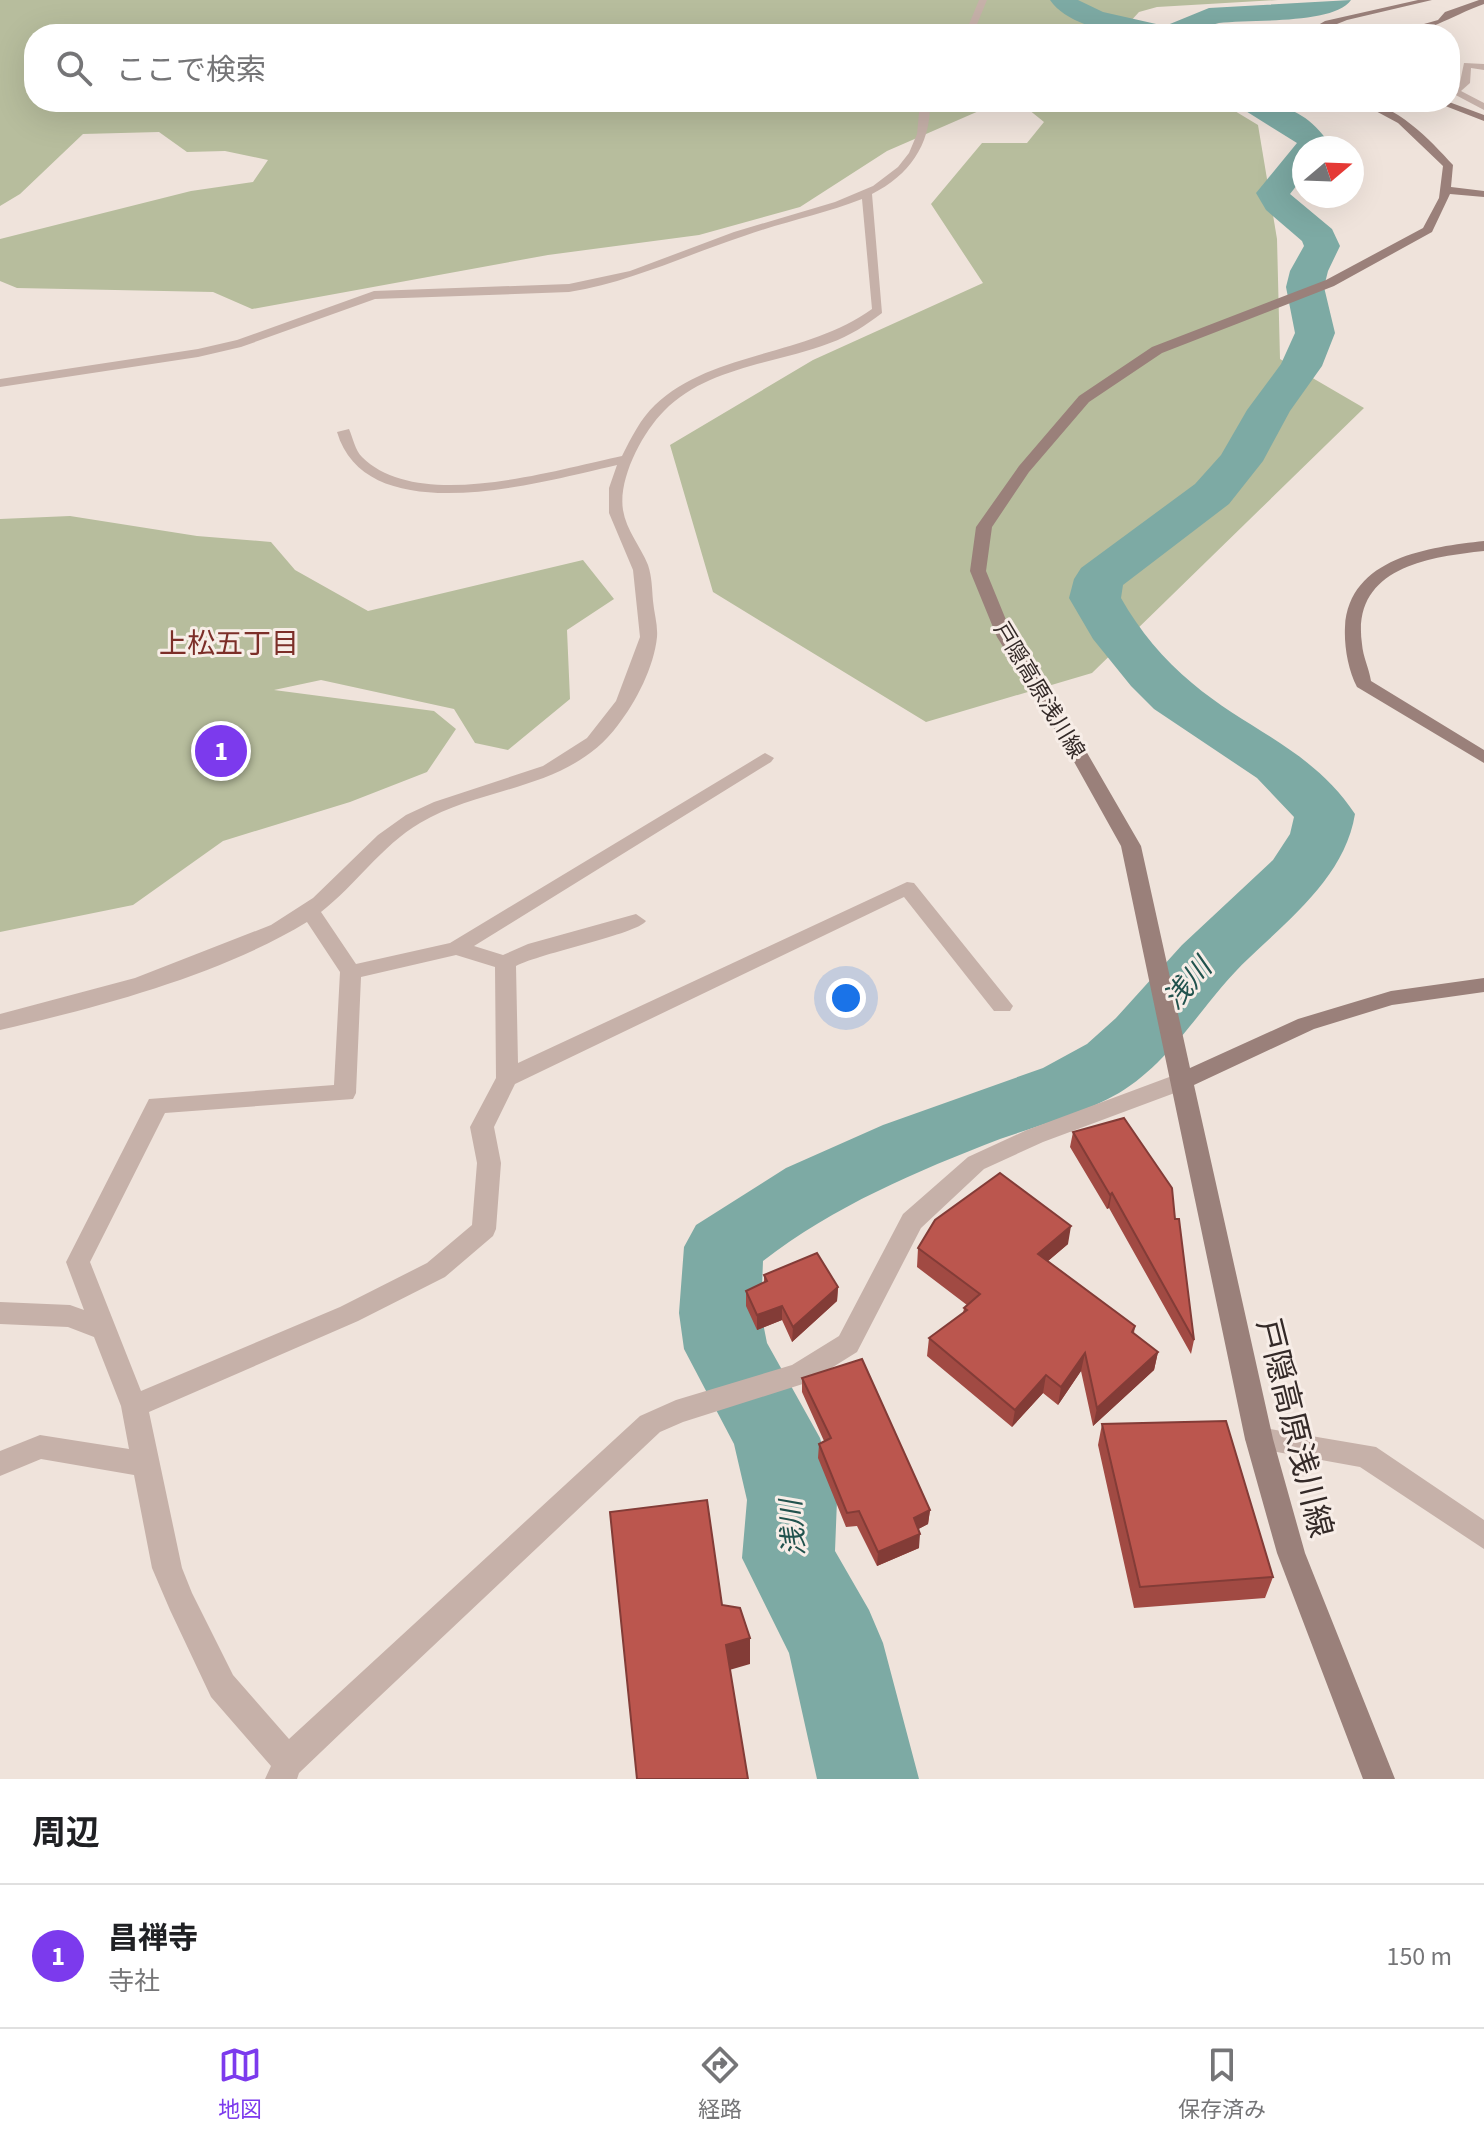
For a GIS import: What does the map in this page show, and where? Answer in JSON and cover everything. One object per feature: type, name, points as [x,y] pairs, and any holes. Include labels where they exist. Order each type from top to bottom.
[{"type":"main road","points":[[1324,24],[1428,0]]},
{"type":"main road","points":[[1436,24],[1448,14],[1484,1]]},
{"type":"main road","points":[[1460,109],[1484,118]]},
{"type":"main road","points":[[1383,112],[1401,121],[1448,165],[1445,190],[1484,194]]},
{"type":"main road","name":"戸隠高原浅川線","points":[[1379,1779],[1291,1553],[1259,1439],[1131,846],[1077,751],[1005,637],[978,571],[984,527],[1024,469],[1084,399],[1157,350],[1330,283],[1428,230],[1445,190]]},
{"type":"main road","points":[[1484,546],[1451,549],[1392,564],[1371,581],[1357,606],[1353,642],[1361,663],[1363,683],[1484,758]]},
{"type":"main road","points":[[1180,1082],[1306,1024],[1391,998],[1484,985]]},
{"type":"street","points":[[973,24],[983,0]]},
{"type":"street","points":[[1460,88],[1465,83],[1467,65],[1484,67]]},
{"type":"street","points":[[1460,95],[1484,107]]},
{"type":"street","points":[[0,383],[198,353],[241,343],[374,295],[600,284],[739,234],[867,194],[893,177],[922,141],[926,112]]},
{"type":"street","points":[[0,1022],[70,1007],[174,973],[279,930],[310,911],[411,820],[454,802],[547,772],[569,762],[600,739],[633,690],[649,637],[641,568],[615,511],[615,491],[627,459],[657,411],[673,396],[717,374],[841,334],[862,325],[878,310],[867,194]]},
{"type":"street","points":[[344,432],[353,457],[372,471],[391,482],[427,489],[465,489],[627,459]]},
{"type":"street","points":[[351,972],[456,948],[765,758]]},
{"type":"street","points":[[507,1078],[907,888],[1002,1006]]},
{"type":"street","points":[[310,911],[351,972],[345,1093],[157,1105],[78,1262],[134,1406],[167,1568],[222,1686],[284,1771],[420,1635],[497,1570],[650,1424],[676,1412],[800,1374],[848,1344],[912,1221],[976,1163],[1035,1136],[1180,1082]]},
{"type":"street","points":[[456,948],[505,963],[519,955],[611,931],[636,921]]},
{"type":"street","points":[[134,1406],[349,1314],[411,1283],[436,1270],[484,1229],[489,1163],[482,1127],[507,1078],[505,963]]},
{"type":"street","points":[[0,1313],[70,1316],[104,1330]]},
{"type":"street","points":[[1259,1439],[1366,1456],[1484,1536]]},
{"type":"street","points":[[0,1464],[40,1447],[144,1464]]},
{"type":"green space","points":[[0,0],[1278,0],[1157,7],[1139,12],[1128,24],[24,24],[24,112],[977,112],[887,151],[800,207],[699,235],[548,255],[252,309],[213,292],[17,288],[0,281],[0,239],[191,191],[253,182],[268,160],[225,151],[187,152],[159,132],[83,134],[20,194],[0,206]]},
{"type":"green space","points":[[1032,112],[1237,112],[1258,125],[1277,239],[1280,359],[1364,408],[1092,673],[926,722],[713,592],[670,445],[813,360],[983,283],[931,204],[982,143],[1027,143],[1044,122]]},
{"type":"green space","points":[[70,516],[197,536],[271,542],[295,570],[368,611],[583,560],[614,599],[567,630],[570,699],[508,750],[475,743],[454,709],[321,680],[274,690],[434,711],[456,729],[427,772],[350,802],[223,841],[133,905],[0,932],[0,519]]},
{"type":"building","points":[[1124,1118],[1172,1188],[1175,1219],[1179,1219],[1194,1340],[1112,1193],[1110,1195],[1073,1132]]},
{"type":"building","points":[[1000,1173],[1071,1226],[1038,1254],[1135,1326],[1132,1332],[1158,1352],[1097,1408],[1085,1353],[1061,1387],[1046,1375],[1015,1410],[929,1338],[967,1310],[964,1308],[980,1294],[918,1248],[935,1220]]},
{"type":"building","points":[[817,1253],[838,1287],[793,1327],[782,1306],[757,1315],[746,1291],[767,1281],[764,1275]]},
{"type":"building","points":[[862,1359],[930,1510],[914,1518],[920,1534],[878,1552],[859,1511],[847,1513],[819,1444],[831,1438],[802,1378]]},
{"type":"building","points":[[1226,1421],[1273,1577],[1140,1587],[1102,1424]]},
{"type":"building","points":[[707,1500],[722,1605],[740,1608],[750,1638],[726,1645],[748,1779],[637,1779],[610,1512]]},
{"type":"waterway","points":[[1063,0],[1080,13],[1121,24]]},
{"type":"waterway","points":[[1192,24],[1209,16],[1317,8],[1338,0]]},
{"type":"waterway","name":"浅川","points":[[1269,112],[1308,136]]},
{"type":"waterway","name":"浅川","points":[[868,1779],[835,1643],[788,1558],[792,1500],[776,1438],[726,1349],[720,1313],[724,1247],[782,1206],[844,1173],[1096,1073],[1141,1036],[1206,961],[1278,894],[1311,855],[1321,834],[1325,814],[1278,766],[1174,697],[1150,674],[1112,628],[1095,598],[1099,579],[1212,494],[1240,461],[1269,410],[1301,366],[1315,333],[1305,287],[1309,271],[1322,246],[1319,237],[1278,203],[1273,193],[1292,170]]},
{"type":"place","name":"昌禅寺","points":[[221,751]]},
{"type":"district","name":"上松五丁目","points":[[229,643]]}]
